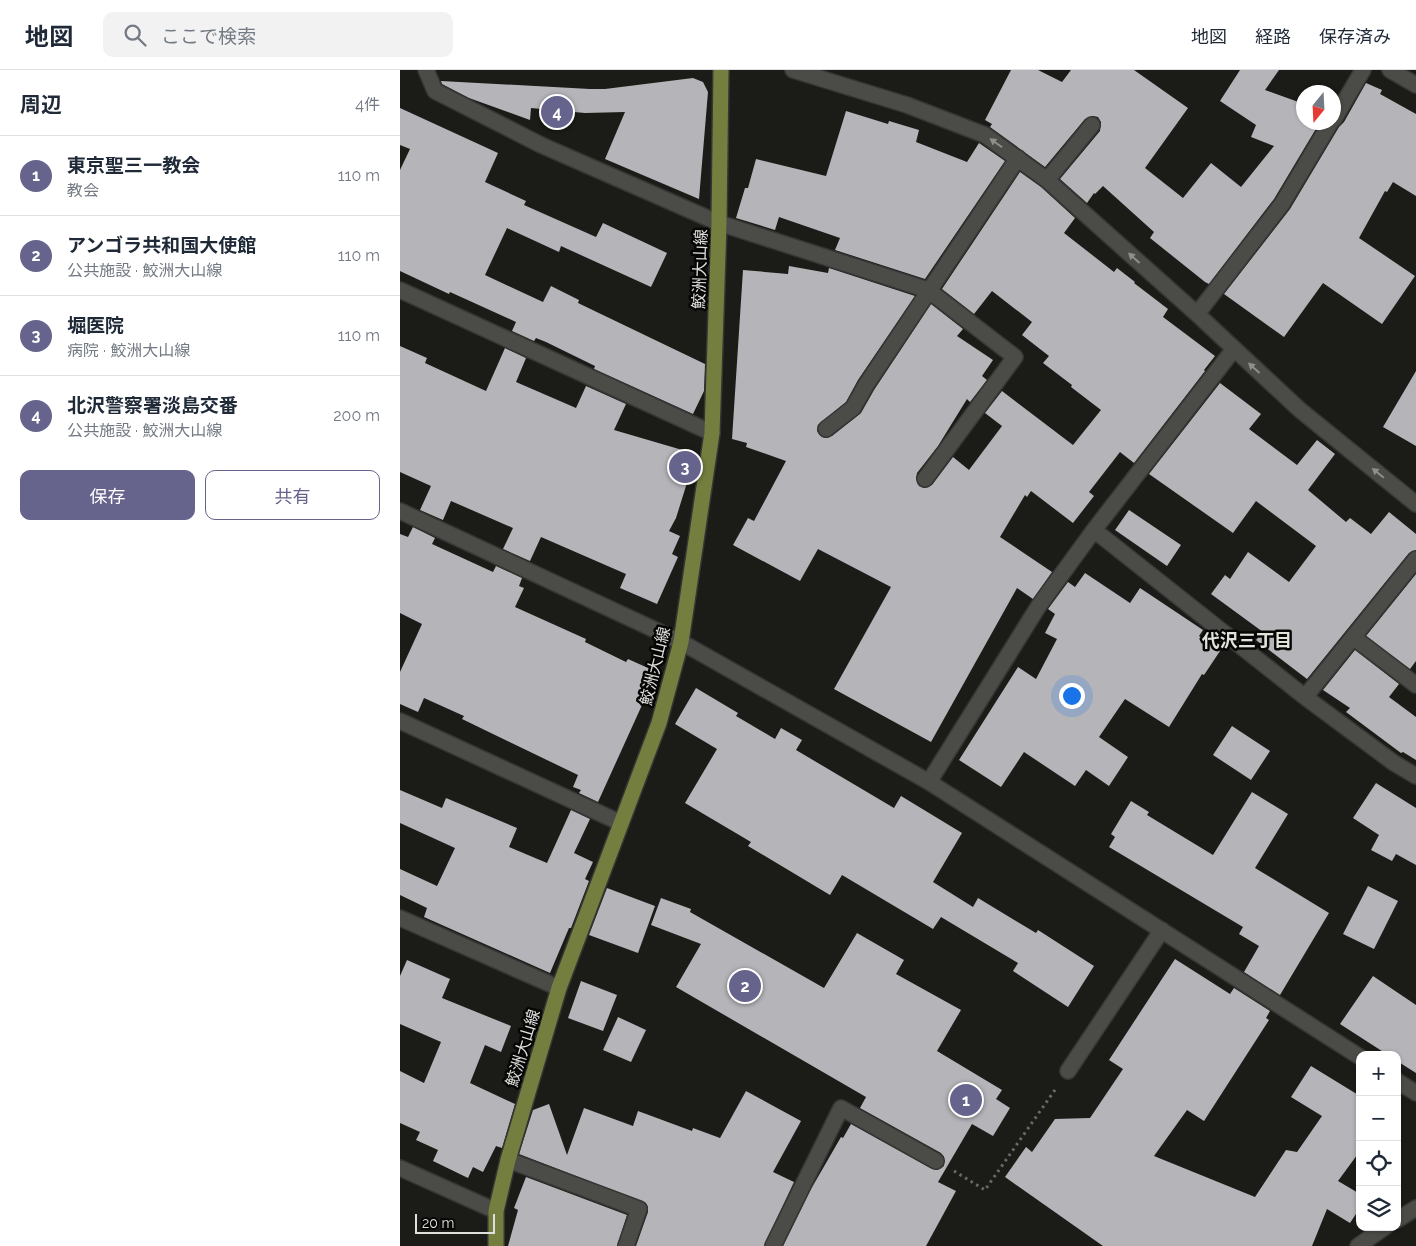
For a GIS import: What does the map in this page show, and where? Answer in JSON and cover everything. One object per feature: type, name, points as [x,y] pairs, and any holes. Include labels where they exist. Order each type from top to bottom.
[{"type":"main road","name":"鮫洲大山線","points":[[496,1246],[496,1211],[508,1160],[559,988],[659,723],[681,642],[712,433],[719,223],[721,70]]},
{"type":"street","points":[[426,70],[435,92],[541,145],[719,223],[928,290],[1015,357],[925,479]]},
{"type":"street","points":[[793,70],[907,105],[985,135],[1047,180],[1197,314],[1300,410],[1416,504]]},
{"type":"street","points":[[1341,106],[1363,70]]},
{"type":"street","points":[[1390,70],[1416,85]]},
{"type":"street","points":[[1047,180],[1092,125]]},
{"type":"street","points":[[1197,314],[1282,204],[1326,130]]},
{"type":"street","points":[[826,429],[853,408],[928,290],[1018,158]]},
{"type":"street","points":[[400,290],[712,433]]},
{"type":"street","points":[[929,782],[1038,608],[1094,530],[1234,349]]},
{"type":"street","points":[[400,511],[681,642],[929,782],[1356,1054]]},
{"type":"street","points":[[1094,530],[1305,697],[1394,763],[1416,776]]},
{"type":"street","points":[[1305,697],[1416,559]]},
{"type":"street","points":[[1353,637],[1416,685]]},
{"type":"street","points":[[400,722],[622,823]]},
{"type":"street","points":[[400,918],[559,988]]},
{"type":"street","points":[[1068,1071],[1162,930]]},
{"type":"street","points":[[1401,1084],[1416,1093]]},
{"type":"street","points":[[773,1246],[841,1108],[936,1161]]},
{"type":"street","points":[[508,1160],[639,1209],[626,1246]]},
{"type":"street","points":[[400,1168],[496,1211]]},
{"type":"street","points":[[1401,1217],[1416,1208]]},
{"type":"street","points":[[1358,1246],[1379,1231]]},
{"type":"path","points":[[936,1161],[984,1190],[1068,1071]]},
{"type":"building","points":[[1011,70],[1038,70],[1062,82],[1071,70],[1134,70],[1188,108],[1145,168],[1183,198],[1211,163],[1241,187],[1274,146],[1251,137],[1256,125],[1220,101],[1240,70],[1279,70],[1265,90],[1296,101],[1296,130],[1315,130],[1274,199],[1209,284],[1150,238],[1154,232],[1103,186],[1094,193],[1087,203],[1060,179],[1100,131],[1101,122],[1098,117],[1093,116],[1085,119],[1045,167],[990,127],[992,124],[985,120]]},
{"type":"building","points":[[693,78],[703,82],[708,92],[699,199],[605,159],[625,112],[585,113],[531,108],[530,120],[469,98],[442,84],[441,81],[605,89]]},
{"type":"building","points":[[1366,83],[1382,90],[1380,94],[1416,114],[1416,196],[1393,182],[1387,192],[1385,191],[1359,238],[1415,276],[1382,324],[1323,283],[1284,337],[1224,294],[1290,209],[1337,130],[1341,130],[1341,125]]},
{"type":"building","points":[[400,108],[498,153],[485,182],[526,201],[524,205],[596,237],[603,223],[667,253],[651,287],[561,246],[559,252],[507,228],[485,275],[543,302],[551,286],[579,300],[578,303],[705,364],[704,391],[693,414],[594,369],[595,366],[546,342],[536,338],[534,341],[512,331],[516,322],[400,271],[400,170],[410,149],[400,145]]},
{"type":"building","points":[[846,111],[888,124],[889,121],[919,130],[916,142],[967,162],[979,143],[1005,161],[925,279],[835,250],[840,238],[779,217],[775,230],[736,218],[745,188],[748,188],[756,159],[826,176]]},
{"type":"building","points":[[1020,172],[1041,187],[1075,218],[1064,233],[1114,272],[1117,268],[1135,282],[1168,309],[1163,317],[1215,356],[1134,463],[1120,452],[1089,492],[1094,496],[1073,523],[1031,491],[1027,497],[1025,495],[1000,537],[1052,572],[1033,599],[1017,588],[931,742],[834,689],[891,587],[818,549],[800,581],[733,545],[748,518],[754,521],[786,461],[746,447],[747,443],[732,439],[743,270],[788,274],[789,266],[828,273],[829,268],[915,296],[858,380],[846,402],[818,425],[817,431],[822,437],[832,436],[861,413],[931,304],[963,329],[957,336],[993,360],[982,376],[987,380],[970,402],[967,399],[938,446],[917,473],[916,478],[919,486],[924,488],[932,485],[953,457],[969,470],[1002,426],[985,413],[1002,391],[1073,445],[1101,410],[1043,363],[1049,356],[1022,335],[1032,322],[992,291],[974,314],[942,289]]},
{"type":"building","points":[[400,346],[427,358],[425,363],[486,391],[505,348],[526,358],[516,382],[576,408],[586,386],[626,404],[614,430],[696,454],[676,518],[669,531],[680,536],[672,554],[678,557],[657,604],[620,588],[626,574],[541,537],[530,561],[503,549],[513,528],[451,501],[443,520],[420,510],[431,486],[400,472]]},
{"type":"building","points":[[1416,371],[1416,446],[1383,427]]},
{"type":"building","points":[[1220,383],[1261,414],[1249,429],[1297,465],[1317,440],[1335,454],[1308,490],[1346,522],[1350,518],[1371,534],[1389,512],[1416,534],[1416,550],[1409,553],[1307,679],[1256,640],[1263,632],[1211,594],[1225,575],[1230,579],[1248,552],[1289,582],[1316,546],[1256,501],[1233,533],[1149,474]]},
{"type":"building","points":[[1129,510],[1181,545],[1167,566],[1115,530]]},
{"type":"building","points":[[413,527],[435,538],[432,544],[493,572],[496,566],[522,578],[519,586],[524,588],[515,607],[586,639],[585,642],[626,662],[628,659],[657,672],[598,802],[579,793],[581,790],[573,787],[578,775],[462,719],[464,716],[424,698],[418,712],[400,704],[400,672],[422,624],[400,613],[400,534],[408,537]]},
{"type":"building","points":[[1085,573],[1130,603],[1140,588],[1203,630],[1199,636],[1220,651],[1204,675],[1202,674],[1169,727],[1125,699],[1099,737],[1128,757],[1109,786],[1086,770],[1075,786],[1024,752],[1001,787],[959,760],[1018,667],[1036,679],[1057,639],[1045,633],[1055,614],[1048,609],[1068,582],[1075,587]]},
{"type":"building","points":[[1416,574],[1416,661],[1410,669],[1366,636]]},
{"type":"building","points":[[1355,650],[1399,684],[1389,697],[1416,717],[1416,760],[1403,752],[1401,753],[1346,712],[1350,708],[1323,690]]},
{"type":"building","points":[[696,688],[738,713],[736,716],[775,739],[781,728],[802,740],[796,750],[894,808],[901,796],[962,833],[933,882],[973,907],[978,898],[1036,933],[1038,930],[1094,966],[1068,1007],[1013,971],[1018,963],[941,917],[933,929],[842,875],[830,895],[748,846],[751,842],[685,803],[717,749],[675,724]]},
{"type":"building","points":[[1232,726],[1270,751],[1251,780],[1213,755]]},
{"type":"building","points":[[1376,783],[1416,808],[1416,865],[1396,854],[1392,861],[1371,850],[1379,835],[1353,818]]},
{"type":"building","points":[[400,790],[442,808],[446,798],[517,828],[509,847],[547,863],[571,810],[590,819],[574,853],[593,862],[585,879],[589,881],[571,928],[569,928],[550,973],[424,917],[427,908],[400,895],[400,869],[437,886],[455,848],[400,823]]},
{"type":"building","points":[[1252,792],[1288,814],[1255,868],[1329,913],[1280,995],[1244,972],[1259,946],[1239,934],[1243,927],[1109,847],[1115,837],[1111,834],[1131,801],[1149,812],[1147,815],[1213,855]]},
{"type":"building","points":[[1368,886],[1398,901],[1374,949],[1343,934]]},
{"type":"building","points":[[607,888],[655,906],[638,953],[589,935]]},
{"type":"building","points":[[661,898],[691,909],[690,912],[824,988],[857,933],[904,960],[896,974],[961,1010],[937,1051],[1002,1090],[996,1099],[1010,1108],[993,1136],[972,1124],[938,1182],[956,1191],[926,1246],[783,1246],[811,1189],[841,1137],[843,1138],[851,1124],[932,1169],[937,1170],[944,1166],[944,1157],[941,1153],[860,1108],[866,1097],[676,987],[701,944],[651,925]]},
{"type":"building","points":[[1175,959],[1230,994],[1234,988],[1270,1011],[1266,1018],[1269,1020],[1204,1121],[1187,1110],[1154,1156],[1255,1197],[1286,1150],[1297,1152],[1322,1116],[1291,1097],[1311,1066],[1356,1094],[1356,1156],[1338,1181],[1356,1192],[1356,1214],[1350,1223],[1327,1209],[1312,1246],[1103,1246],[1005,1177],[1026,1147],[1032,1152],[1055,1119],[1090,1118],[1123,1069],[1109,1060]]},
{"type":"building","points":[[407,960],[450,979],[442,998],[511,1026],[501,1052],[485,1045],[470,1083],[515,1104],[502,1148],[496,1146],[483,1172],[473,1167],[468,1178],[433,1161],[438,1150],[416,1140],[420,1132],[400,1123],[400,1071],[424,1083],[441,1042],[400,1024],[400,976]]},
{"type":"building","points":[[1373,976],[1416,1005],[1416,1073],[1401,1064],[1401,1051],[1382,1051],[1340,1024]]},
{"type":"building","points":[[581,981],[617,995],[603,1031],[568,1018]]},
{"type":"building","points":[[618,1017],[646,1030],[631,1062],[603,1050]]},
{"type":"building","points":[[746,1091],[801,1121],[773,1172],[794,1182],[764,1246],[636,1246],[648,1212],[646,1203],[519,1154],[533,1110],[549,1104],[567,1155],[584,1108],[633,1126],[638,1111],[692,1131],[693,1128],[720,1138]]},
{"type":"building","points":[[526,1177],[627,1215],[617,1246],[508,1246],[518,1210],[514,1208]]},
{"type":"place","name":"北沢警察署淡島交番","points":[[557,112]]},
{"type":"place","name":"堀医院","points":[[685,467]]},
{"type":"place","name":"アンゴラ共和国大使館","points":[[745,986]]},
{"type":"place","name":"東京聖三一教会","points":[[966,1100]]},
{"type":"district","name":"代沢三丁目","points":[[1247,640]]}]
